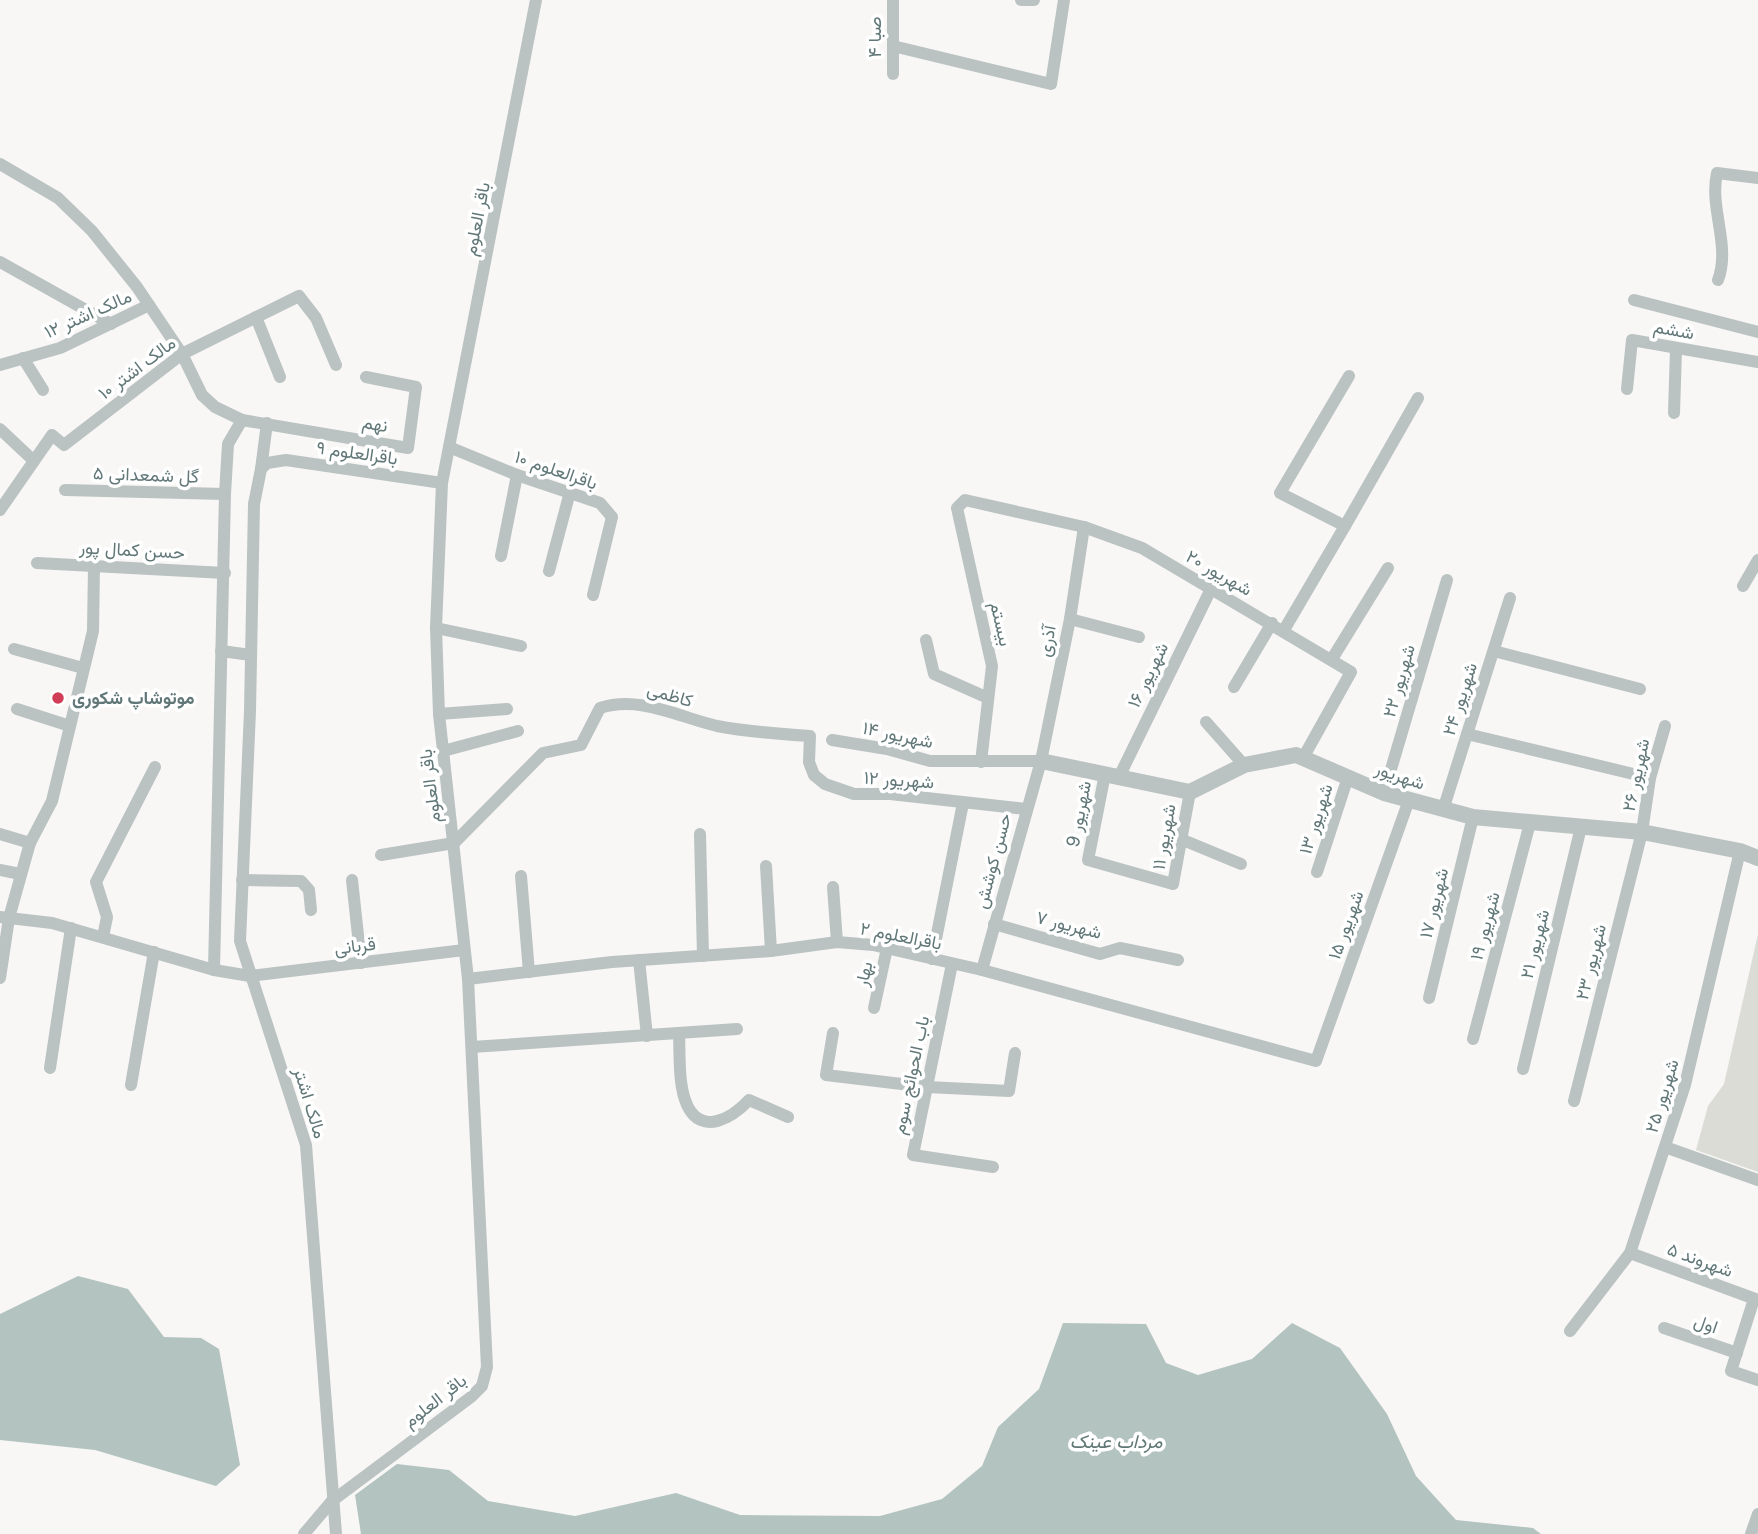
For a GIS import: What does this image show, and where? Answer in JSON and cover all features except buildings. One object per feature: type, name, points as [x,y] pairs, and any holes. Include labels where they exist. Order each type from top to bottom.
[{"type":"street","name":"باقر العلوم","points":[[304,1534],[332,1501],[482,1386],[488,1367],[468,979],[439,714],[436,628],[442,483],[536,0]]},
{"type":"street","name":"صبا ۴","points":[[893,0],[893,74]]},
{"type":"street","points":[[1021,0],[1034,0]]},
{"type":"street","points":[[893,46],[1051,84],[1064,0]]},
{"type":"street","points":[[0,164],[58,198],[108,249],[182,354],[202,395],[215,407],[265,435]]},
{"type":"street","points":[[1718,280],[1724,265],[1713,190],[1717,173],[1758,178]]},
{"type":"street","points":[[0,262],[111,324]]},
{"type":"street","name":"مالک اشتر ۱۰","points":[[0,510],[52,435],[64,445],[182,354],[299,296],[316,318],[336,365]]},
{"type":"street","points":[[1634,300],[1758,332]]},
{"type":"street","name":"مالک اشتر ۱۲","points":[[2,363],[60,348],[149,305]]},
{"type":"street","points":[[256,317],[281,377]]},
{"type":"street","name":"ششم","points":[[1627,389],[1632,340],[1758,362]]},
{"type":"street","points":[[1674,413],[1676,349]]},
{"type":"street","points":[[23,358],[43,390]]},
{"type":"street","points":[[1345,526],[1280,493],[1349,376]]},
{"type":"street","name":"نهم","points":[[265,435],[408,448],[415,387],[366,377]]},
{"type":"street","points":[[1284,631],[1418,398]]},
{"type":"street","points":[[214,971],[225,494],[228,444],[242,420]]},
{"type":"street","points":[[0,429],[34,461]]},
{"type":"street","name":"مالک اشتر","points":[[265,435],[264,466],[257,477],[253,524],[240,941],[306,1145],[332,1501]]},
{"type":"street","name":"باقرالعلوم ۱۰","points":[[449,447],[517,475],[600,503],[612,517],[593,594]]},
{"type":"street","name":"باقرالعلوم ۹","points":[[264,466],[286,460],[442,483]]},
{"type":"street","points":[[501,556],[517,475]]},
{"type":"street","name":"گل شمعدانی ۵","points":[[65,490],[225,494]]},
{"type":"street","points":[[549,571],[570,492]]},
{"type":"street","name":"شهریور ۲۰","points":[[965,500],[1084,527],[1142,548],[1332,659]]},
{"type":"street","name":"بیستم","points":[[965,500],[957,508],[992,666],[981,762]]},
{"type":"street","name":"آذری","points":[[1041,761],[1084,527]]},
{"type":"street","points":[[1743,586],[1758,560]]},
{"type":"street","name":"حسن کمال پور","points":[[37,563],[225,573]]},
{"type":"street","points":[[0,978],[5,918],[30,844],[52,801],[93,631],[94,566]]},
{"type":"street","points":[[1303,758],[1351,673],[1332,659],[1388,568]]},
{"type":"street","name":"شهریور ۲۲","points":[[1384,793],[1447,580]]},
{"type":"street","name":"شهریور ۱۶","points":[[1112,775],[1211,589]]},
{"type":"street","name":"شهریور ۲۴","points":[[1443,810],[1510,598]]},
{"type":"street","points":[[1069,619],[1139,637]]},
{"type":"street","points":[[1234,687],[1272,623]]},
{"type":"street","points":[[436,628],[521,646]]},
{"type":"street","points":[[926,640],[934,674],[988,698]]},
{"type":"street","points":[[15,649],[83,668]]},
{"type":"street","points":[[221,651],[251,655]]},
{"type":"street","points":[[1494,652],[1640,689]]},
{"type":"street","name":"کاظمی","points":[[454,843],[542,753],[580,745],[600,708],[613,704],[638,703],[719,726],[762,733],[810,736]]},
{"type":"street","points":[[17,709],[70,726]]},
{"type":"street","points":[[439,714],[507,709]]},
{"type":"street","points":[[1206,722],[1244,765]]},
{"type":"street","name":"شهریور ۲۶","points":[[1642,832],[1650,778],[1665,726]]},
{"type":"street","points":[[443,751],[518,731]]},
{"type":"street","points":[[1467,734],[1650,778]]},
{"type":"street","name":"شهریور ۱۲","points":[[810,736],[809,762],[814,775],[825,784],[854,794],[890,794],[1026,809]]},
{"type":"street","name":"شهریور ۱۴","points":[[832,740],[887,749],[930,761],[1041,761]]},
{"type":"street","name":"شهریور","points":[[1190,792],[1244,765],[1296,755],[1384,793],[1473,817],[1642,832],[1740,850],[1758,858]]},
{"type":"street","points":[[1041,761],[1190,792]]},
{"type":"street","name":"حسن کوشش","points":[[982,970],[1041,761]]},
{"type":"street","points":[[103,937],[107,917],[96,882],[155,767]]},
{"type":"street","name":"شهریور 9","points":[[1088,860],[1112,775]]},
{"type":"street","name":"شهریور ۱۳","points":[[1317,872],[1348,777]]},
{"type":"street","name":"شهریور ۱۱","points":[[1088,860],[1173,884],[1190,792]]},
{"type":"street","name":"شهریور ۱۵","points":[[1316,1061],[1409,800]]},
{"type":"street","points":[[932,959],[963,803]]},
{"type":"street","name":"شهریور ۱۷","points":[[1429,998],[1473,817]]},
{"type":"street","name":"شهریور ۱۹","points":[[1473,1039],[1530,822]]},
{"type":"street","name":"شهریور ۲۱","points":[[1523,1069],[1581,827]]},
{"type":"street","name":"شهریور ۲۳","points":[[1574,1101],[1642,832]]},
{"type":"street","points":[[0,834],[30,844]]},
{"type":"street","points":[[700,834],[703,956]]},
{"type":"street","points":[[1183,840],[1241,864]]},
{"type":"street","points":[[381,855],[454,843]]},
{"type":"street","name":"شهریور ۲۵","points":[[1570,1331],[1630,1253],[1685,1085],[1740,850]]},
{"type":"street","points":[[766,866],[771,951]]},
{"type":"street","points":[[0,870],[20,874]]},
{"type":"street","points":[[522,876],[529,972]]},
{"type":"street","points":[[242,880],[301,881],[309,890],[310,910]]},
{"type":"street","points":[[352,880],[361,964]]},
{"type":"street","points":[[833,887],[837,942]]},
{"type":"street","points":[[5,918],[71,928],[214,971],[250,976]]},
{"type":"street","name":"شهریور ۷","points":[[994,924],[1100,954],[1120,948],[1178,960]]},
{"type":"street","points":[[50,1068],[71,928]]},
{"type":"street","name":"باقرالعلوم ۲","points":[[468,979],[639,960],[771,951],[837,942],[887,948],[982,970],[1316,1061]]},
{"type":"street","name":"بهار","points":[[874,1008],[887,948]]},
{"type":"street","name":"قربانی","points":[[250,976],[464,950]]},
{"type":"street","points":[[131,1086],[154,953]]},
{"type":"street","points":[[639,960],[648,1036]]},
{"type":"street","name":"باب الحوائج سوم","points":[[952,964],[913,1155],[993,1167]]},
{"type":"street","points":[[472,1047],[737,1029]]},
{"type":"street","points":[[833,1033],[826,1075],[927,1087],[1009,1091],[1015,1053]]},
{"type":"street","points":[[678,1034],[687,1105],[695,1114],[713,1122],[725,1121],[749,1100],[788,1117]]},
{"type":"street","points":[[1665,1147],[1758,1180]]},
{"type":"street","name":"شهروند ۵","points":[[1630,1253],[1756,1300]]},
{"type":"street","points":[[1756,1300],[1731,1371],[1758,1380]]},
{"type":"street","name":"اول","points":[[1664,1328],[1737,1353]]},
{"type":"street","points":[[332,1501],[336,1534]]},
{"type":"street","points":[[1751,1534],[1758,1514]]},
{"type":"shaded area","points":[[1758,934],[1758,1172],[1696,1150],[1708,1106],[1724,1084]]},
{"type":"water","points":[[78,1276],[128,1289],[164,1337],[201,1338],[219,1349],[240,1465],[216,1486],[95,1450],[0,1440],[0,1314]]},
{"type":"water","name":"مرداب عینک","points":[[1063,1323],[1146,1324],[1166,1363],[1198,1375],[1252,1359],[1292,1323],[1340,1348],[1387,1414],[1416,1476],[1456,1520],[1533,1528],[1541,1534],[361,1534],[355,1495],[397,1464],[449,1470],[488,1501],[575,1516],[676,1493],[740,1515],[880,1516],[942,1499],[982,1466],[998,1427],[1039,1389]]},
{"type":"place","name":"موتوشاپ شکوری","points":[[58,698]]}]
